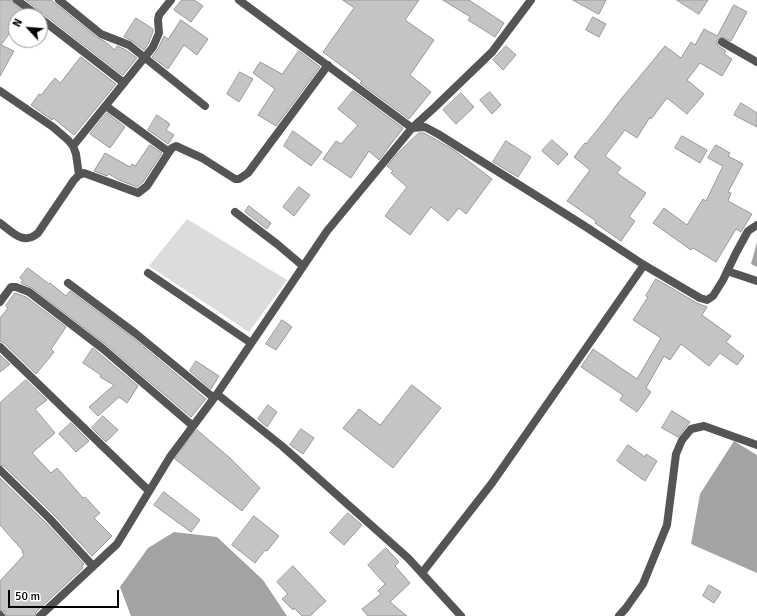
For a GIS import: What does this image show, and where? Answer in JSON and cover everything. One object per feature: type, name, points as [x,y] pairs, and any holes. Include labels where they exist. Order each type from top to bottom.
[{"type":"street","points":[[17,0],[27,8]]},
{"type":"street","points":[[60,0],[101,34],[129,45],[205,106]]},
{"type":"street","points":[[73,146],[145,58],[157,40],[159,33],[159,16],[171,0]]},
{"type":"street","points":[[239,0],[412,128],[425,127],[438,134],[644,265],[700,298],[707,300],[713,296],[723,280],[748,231],[757,225]]},
{"type":"street","points":[[40,616],[117,544],[170,457],[215,396],[326,231],[412,128],[492,52],[531,0]]},
{"type":"street","points":[[48,24],[124,83]]},
{"type":"street","points":[[722,42],[757,62]]},
{"type":"street","points":[[0,223],[19,237],[28,239],[32,238],[38,233],[70,184],[79,175],[84,173],[138,193],[147,186],[169,152],[176,146],[202,158],[239,180],[248,173],[328,65]]},
{"type":"street","points":[[0,91],[53,127],[73,146],[76,154],[79,175]]},
{"type":"street","points":[[106,106],[169,152]]},
{"type":"street","points":[[235,212],[303,266]]},
{"type":"street","points":[[422,573],[492,483],[644,265]]},
{"type":"street","points":[[727,270],[757,281]]},
{"type":"street","points":[[148,273],[251,343]]},
{"type":"street","points":[[68,283],[282,446],[408,558],[461,616]]},
{"type":"street","points":[[0,302],[11,287],[16,287],[28,292],[102,348],[193,426]]},
{"type":"street","points":[[0,347],[150,491]]},
{"type":"street","points":[[619,616],[643,584],[667,525],[676,454],[682,440],[691,429],[704,426],[757,445]]},
{"type":"street","points":[[0,470],[49,518],[93,566]]},
{"type":"shaded area","points":[[187,219],[287,280],[249,332],[149,266]]},
{"type":"shaded area","points":[[757,242],[757,267],[751,264]]},
{"type":"shaded area","points":[[734,441],[757,455],[757,573],[691,544],[700,494]]},
{"type":"shaded area","points":[[174,532],[217,537],[263,580],[287,616],[131,616],[120,587],[148,548]]},
{"type":"building","points":[[0,0],[12,0],[19,8],[8,8],[8,35],[1,45],[14,51],[0,76]]},
{"type":"building","points":[[26,0],[51,0],[115,50],[117,46],[126,50],[137,58],[123,75],[48,17],[48,8],[36,8]]},
{"type":"building","points":[[182,0],[194,0],[203,6],[191,22],[174,10]]},
{"type":"building","points":[[343,0],[419,0],[405,20],[434,40],[410,75],[431,92],[409,119],[360,83],[362,81],[323,52],[354,8]]},
{"type":"building","points":[[443,0],[469,0],[504,23],[495,37],[468,20],[470,17]]},
{"type":"building","points":[[573,0],[606,0],[599,14]]},
{"type":"building","points":[[677,0],[708,0],[699,14]]},
{"type":"building","points":[[734,5],[747,12],[731,41],[722,37],[717,40],[717,45],[726,51],[724,54],[732,59],[722,76],[700,63],[687,80],[704,94],[687,114],[667,98],[651,119],[650,117],[637,138],[625,130],[605,156],[621,168],[617,173],[646,193],[629,217],[635,221],[621,241],[567,201],[590,170],[574,157],[665,46],[681,58],[691,42],[695,45],[704,29],[717,36]]},
{"type":"building","points":[[593,17],[606,24],[599,37],[586,30]]},
{"type":"building","points":[[136,18],[153,29],[148,44],[144,50],[124,37]]},
{"type":"building","points":[[181,20],[208,39],[197,55],[184,45],[168,69],[152,57],[158,49],[164,36],[168,39]]},
{"type":"building","points":[[506,46],[516,55],[503,70],[493,60]]},
{"type":"building","points":[[299,51],[320,67],[276,126],[258,115],[275,89],[253,73],[260,62],[282,74]]},
{"type":"building","points":[[81,57],[116,84],[74,135],[53,118],[52,120],[31,105],[39,94],[41,95],[55,78],[60,83]]},
{"type":"building","points":[[240,72],[253,79],[239,102],[227,94]]},
{"type":"building","points":[[353,91],[403,128],[379,160],[369,151],[351,178],[323,159],[336,141],[341,144],[358,125],[338,109]]},
{"type":"building","points":[[490,92],[501,105],[492,114],[480,100]]},
{"type":"building","points":[[461,93],[474,107],[456,124],[443,110]]},
{"type":"building","points":[[741,103],[757,113],[757,127],[734,115]]},
{"type":"building","points":[[107,113],[125,127],[110,148],[90,134]]},
{"type":"building","points":[[157,115],[170,124],[166,130],[174,135],[168,144],[148,130]]},
{"type":"building","points":[[293,131],[322,152],[311,166],[284,146]]},
{"type":"building","points":[[419,133],[424,133],[454,150],[492,179],[466,214],[459,208],[448,221],[431,207],[410,235],[385,216],[407,187],[391,173],[393,171],[387,166]]},
{"type":"building","points":[[682,136],[707,150],[700,163],[675,148]]},
{"type":"building","points":[[552,140],[568,154],[558,165],[542,151]]},
{"type":"building","points":[[506,141],[531,157],[518,177],[493,162]]},
{"type":"building","points":[[150,145],[162,153],[143,182],[137,187],[119,180],[109,174],[107,176],[94,171],[105,153],[130,167],[132,164],[135,166]]},
{"type":"building","points":[[716,145],[730,153],[728,156],[743,164],[728,192],[731,193],[728,201],[752,214],[741,232],[736,229],[716,262],[693,248],[691,250],[653,223],[664,208],[687,225],[703,199],[706,201],[723,166],[708,158]]},
{"type":"building","points":[[299,187],[310,195],[294,216],[283,207]]},
{"type":"building","points":[[249,206],[271,223],[267,229],[245,212]]},
{"type":"building","points":[[28,268],[66,296],[70,291],[132,337],[206,399],[191,417],[105,344],[32,288],[21,283],[23,280],[20,278]]},
{"type":"building","points":[[656,279],[697,303],[707,307],[702,315],[731,336],[726,342],[744,356],[737,365],[720,353],[709,366],[681,344],[670,360],[664,356],[646,388],[651,392],[637,412],[620,400],[623,395],[581,367],[593,349],[637,379],[661,338],[633,320],[648,297],[646,296]]},
{"type":"building","points":[[15,293],[26,297],[66,327],[51,349],[54,352],[36,374],[4,343],[0,341],[0,318],[8,308],[6,306]]},
{"type":"building","points":[[282,320],[292,327],[276,350],[266,344]]},
{"type":"building","points":[[93,348],[138,386],[127,403],[119,397],[98,416],[89,407],[114,385],[100,377],[101,375],[83,363]]},
{"type":"building","points":[[0,355],[10,364],[0,372]]},
{"type":"building","points":[[196,361],[219,376],[211,389],[190,371]]},
{"type":"building","points":[[26,380],[47,400],[35,409],[55,433],[32,453],[51,473],[57,468],[83,498],[85,497],[100,513],[94,518],[112,536],[92,556],[53,514],[4,466],[0,465],[0,403]]},
{"type":"building","points":[[412,385],[441,408],[393,468],[343,428],[359,409],[380,425]]},
{"type":"building","points":[[268,405],[277,412],[267,427],[258,419]]},
{"type":"building","points":[[672,411],[690,422],[678,437],[662,428]]},
{"type":"building","points":[[103,416],[118,430],[106,442],[92,428]]},
{"type":"building","points":[[71,423],[89,441],[76,452],[59,434]]},
{"type":"building","points":[[301,429],[314,438],[303,454],[290,445]]},
{"type":"building","points":[[197,430],[230,458],[260,488],[242,511],[175,459]]},
{"type":"building","points":[[628,445],[645,457],[646,454],[657,461],[645,481],[617,461]]},
{"type":"building","points":[[0,478],[45,522],[84,564],[82,566],[83,568],[36,612],[35,616],[6,616],[5,612],[0,610],[0,581],[24,555],[22,552],[23,551],[0,525]]},
{"type":"building","points":[[164,492],[200,520],[191,532],[154,505]]},
{"type":"building","points":[[348,513],[362,525],[344,545],[330,533]]},
{"type":"building","points":[[254,516],[279,536],[255,563],[232,545]]},
{"type":"building","points":[[386,548],[399,562],[395,566],[410,583],[390,602],[407,616],[368,616],[362,609],[381,594],[378,591],[385,584],[368,565]]},
{"type":"building","points":[[293,566],[326,601],[310,616],[302,616],[294,608],[293,610],[282,599],[288,594],[277,582]]},
{"type":"building","points":[[709,585],[721,592],[714,603],[703,596]]}]
